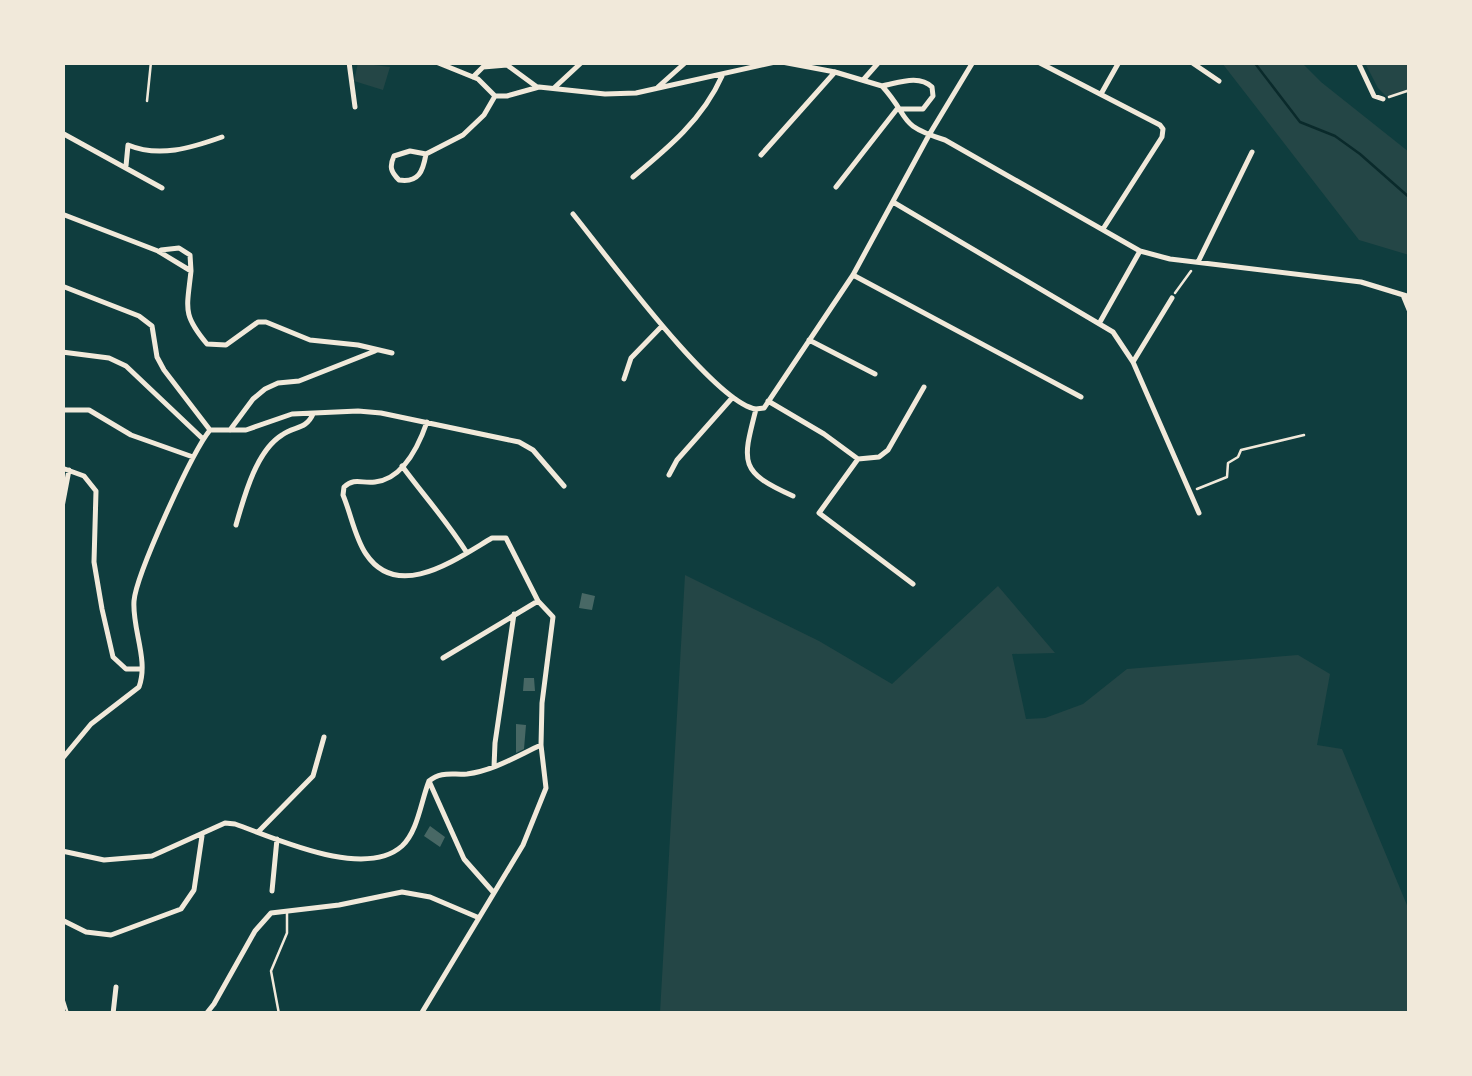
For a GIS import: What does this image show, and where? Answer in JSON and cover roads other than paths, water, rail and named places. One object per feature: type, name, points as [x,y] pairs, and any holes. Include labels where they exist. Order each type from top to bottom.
[{"type":"street","points":[[349,62],[355,106]]},
{"type":"street","points":[[554,88],[582,62]]},
{"type":"street","points":[[655,90],[686,62]]},
{"type":"street","points":[[437,63],[473,78],[494,96],[538,87],[606,94],[655,90],[778,62],[835,72],[882,86],[916,79],[932,87],[933,96],[924,109],[897,109]]},
{"type":"street","points":[[863,79],[879,62]]},
{"type":"street","points":[[573,214],[663,325],[732,398],[756,410],[764,408],[853,275],[929,135],[974,62]]},
{"type":"street","points":[[1038,62],[1163,129],[1103,230]]},
{"type":"street","points":[[1100,94],[1119,62]]},
{"type":"street","points":[[1190,62],[1219,81]]},
{"type":"street","points":[[1358,62],[1374,96],[1383,99]]},
{"type":"street","points":[[473,78],[483,67],[507,65],[538,87]]},
{"type":"street","points":[[761,155],[835,72]]},
{"type":"street","points":[[633,177],[700,114],[722,76]]},
{"type":"street","points":[[882,86],[908,126],[945,140],[1140,251],[1361,282],[1410,297]]},
{"type":"street","points":[[426,154],[423,172],[416,178],[398,180],[392,173],[390,164],[401,152],[426,154],[475,125],[494,96]]},
{"type":"street","points":[[836,186],[897,109]]},
{"type":"street","points":[[62,133],[162,188]]},
{"type":"street","points":[[126,166],[128,145],[145,152],[170,151],[222,137]]},
{"type":"street","points":[[1198,262],[1252,152]]},
{"type":"street","points":[[892,202],[1100,322],[1124,344],[1199,513]]},
{"type":"street","points":[[62,214],[116,232],[191,271]]},
{"type":"street","points":[[158,251],[180,248],[190,255],[188,314],[190,324],[207,344],[226,345],[258,322],[266,322],[310,340],[358,344],[392,353]]},
{"type":"street","points":[[1100,322],[1140,251]]},
{"type":"street","points":[[853,275],[1081,398]]},
{"type":"street","points":[[62,286],[139,316],[152,326],[157,357],[164,370],[210,430]]},
{"type":"street","points":[[1402,293],[1410,312]]},
{"type":"street","points":[[1132,362],[1172,298]]},
{"type":"street","points":[[624,379],[640,347],[663,325]]},
{"type":"street","points":[[809,340],[876,374]]},
{"type":"street","points":[[230,430],[265,389],[300,381],[376,351]]},
{"type":"street","points":[[62,352],[109,358],[126,366],[203,438]]},
{"type":"street","points":[[768,401],[858,459],[879,458],[888,450],[924,387]]},
{"type":"street","points":[[669,475],[677,460],[732,398]]},
{"type":"street","points":[[62,410],[89,410],[130,435],[193,457]]},
{"type":"street","points":[[756,410],[747,464],[767,484],[793,496]]},
{"type":"street","points":[[62,759],[91,724],[140,687],[142,668],[134,611],[138,581],[193,457],[210,430],[246,430],[292,414],[358,411],[428,422],[519,442],[533,450],[564,486]]},
{"type":"street","points":[[236,525],[254,470],[281,435],[305,426],[313,414]]},
{"type":"street","points":[[421,1014],[494,893],[538,812],[546,788],[542,704],[553,617],[538,601],[506,538],[492,538],[412,578],[387,573],[364,552],[343,496],[344,487],[354,480],[385,479],[402,466],[413,456],[428,422]]},
{"type":"street","points":[[858,459],[819,513],[913,584]]},
{"type":"street","points":[[402,466],[468,553]]},
{"type":"street","points":[[62,507],[66,469],[91,482],[98,502],[94,562],[113,656],[126,668],[142,668]]},
{"type":"street","points":[[443,658],[538,601]]},
{"type":"street","points":[[494,767],[514,614]]},
{"type":"street","points":[[258,832],[313,776],[324,737]]},
{"type":"street","points":[[62,851],[104,860],[152,856],[202,836],[212,826],[225,824],[338,857],[383,856],[403,845],[410,835],[429,781],[438,774],[467,774],[494,767],[541,745]]},
{"type":"street","points":[[429,781],[464,859],[494,893]]},
{"type":"street","points":[[62,920],[86,932],[111,935],[182,909],[194,890],[202,836]]},
{"type":"street","points":[[272,890],[277,839]]},
{"type":"street","points":[[206,1014],[263,919],[271,913],[402,892],[430,897],[477,917]]},
{"type":"street","points":[[113,1014],[116,987]]},
{"type":"lane","points":[[278,1014],[271,971],[287,933],[287,910]]},
{"type":"lane","points":[[62,995],[68,1014]]},
{"type":"waterway","points":[[1254,62],[1300,122],[1335,136],[1410,198]]}]
